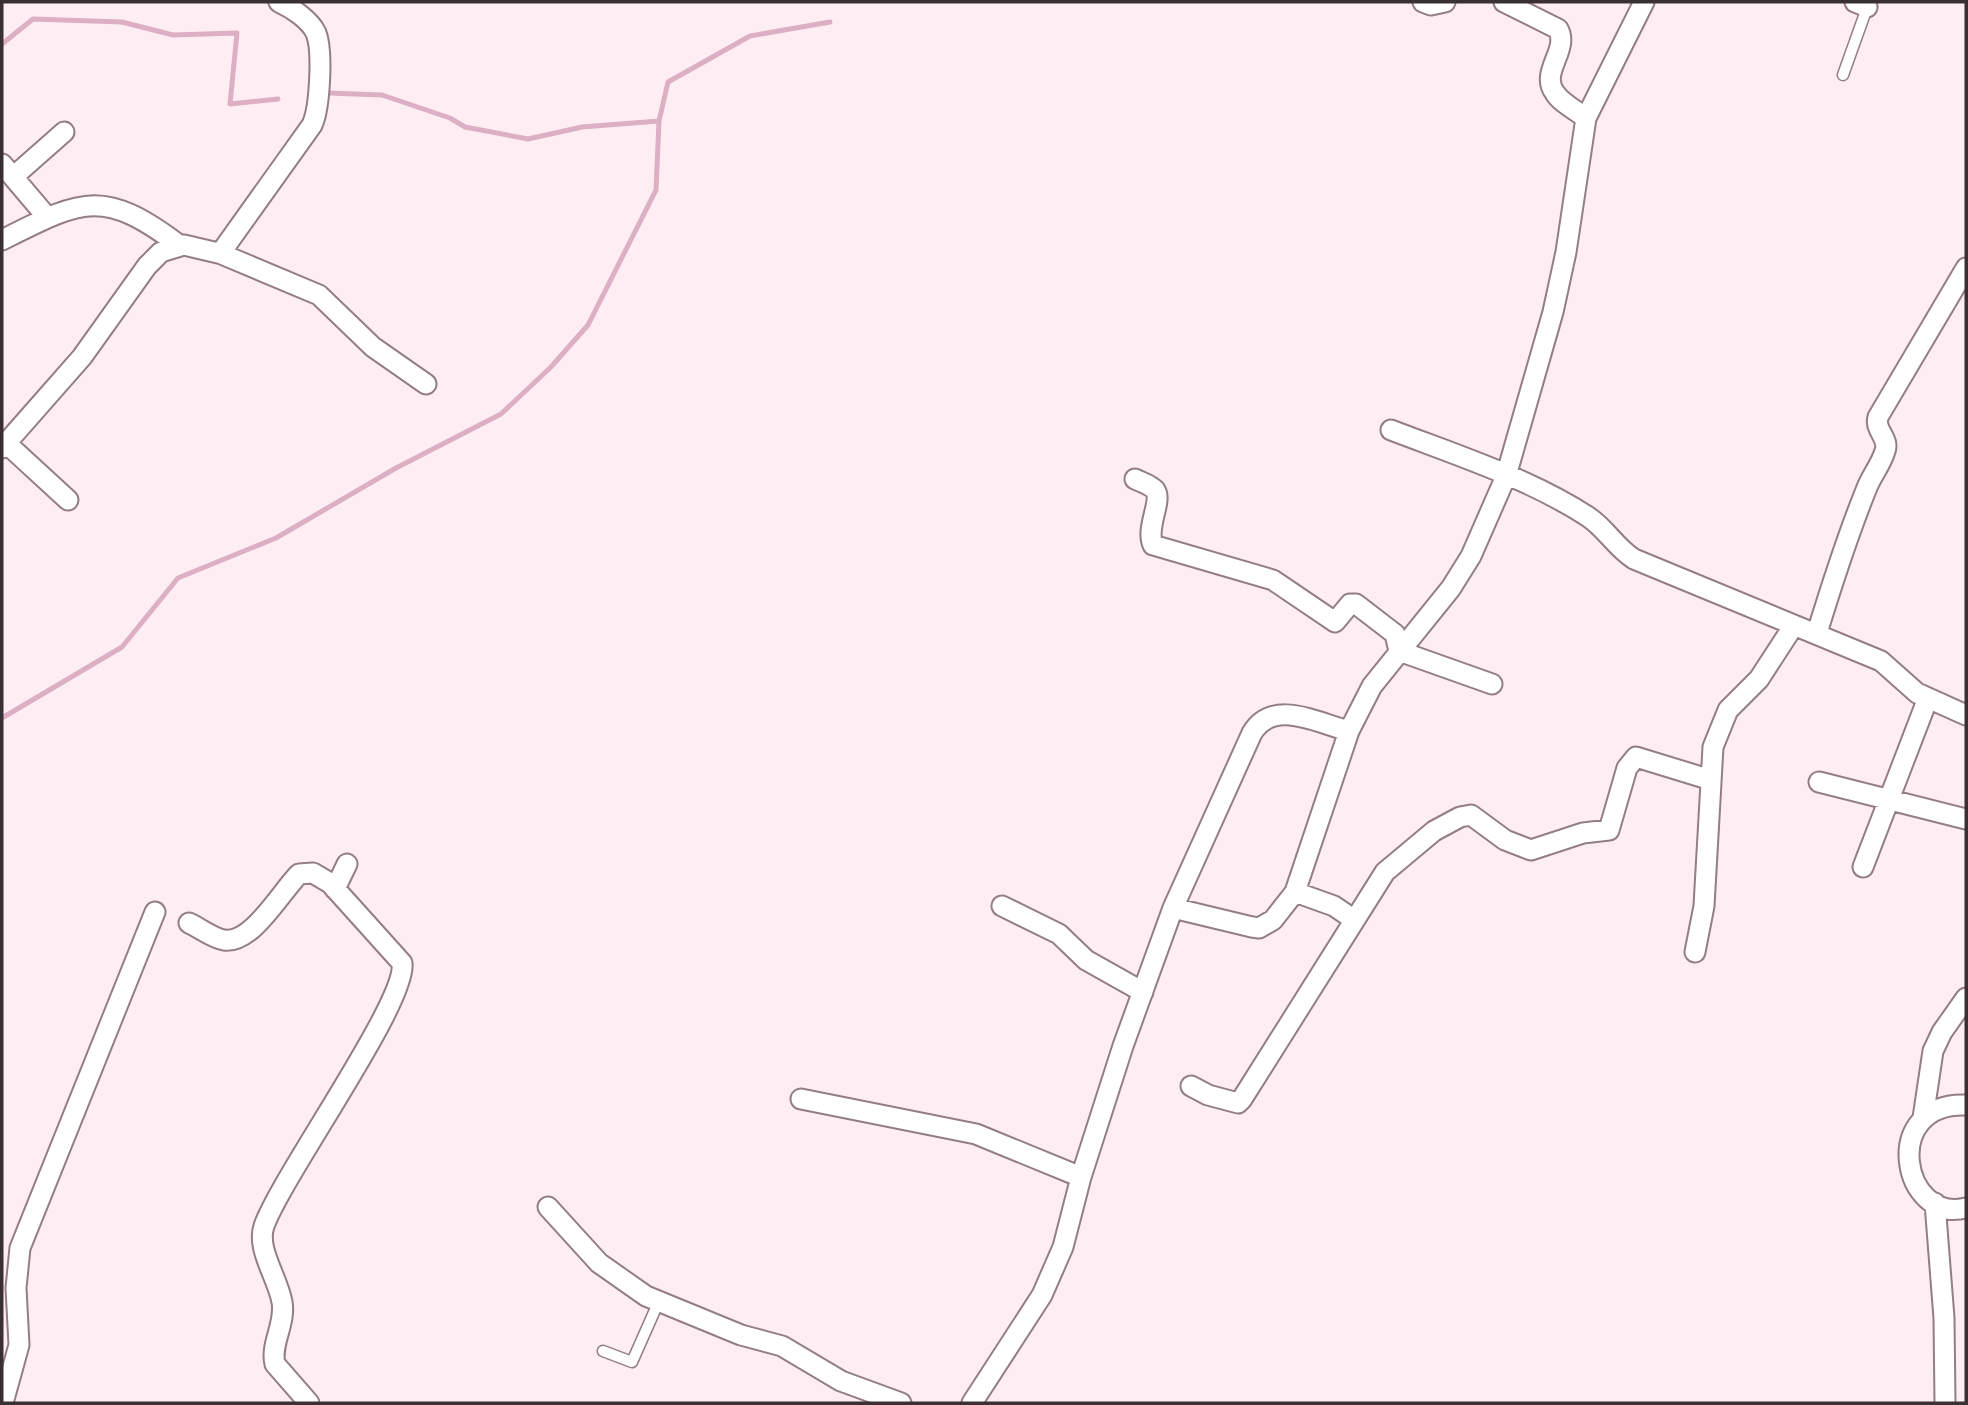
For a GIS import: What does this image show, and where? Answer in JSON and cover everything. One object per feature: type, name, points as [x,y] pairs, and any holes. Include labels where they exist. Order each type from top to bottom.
[{"type":"street","points":[[219,253],[287,164],[316,117],[319,76],[315,31],[298,14],[279,2]]},
{"type":"street","points":[[1423,2],[1437,5],[1445,2]]},
{"type":"street","points":[[1504,2],[1558,29],[1562,40],[1552,68],[1552,85],[1555,93],[1586,118]]},
{"type":"street","points":[[1173,908],[1259,928],[1273,920],[1295,892],[1349,732],[1372,686],[1451,588],[1471,556],[1506,476],[1553,312],[1566,252],[1586,118],[1644,2]]},
{"type":"street","points":[[47,217],[7,170],[64,132]]},
{"type":"street","points":[[2,240],[47,217],[83,204],[106,206],[142,219],[179,245],[219,253],[319,295],[373,346],[426,384]]},
{"type":"street","points":[[68,500],[4,446],[82,357],[147,265],[161,252],[179,245]]},
{"type":"street","points":[[1817,633],[1855,518],[1885,452],[1886,443],[1876,424],[1878,417],[1966,268]]},
{"type":"street","points":[[1391,430],[1506,476],[1588,517],[1634,559],[1881,661],[1908,686],[1966,715]]},
{"type":"street","points":[[1135,479],[1154,489],[1157,494],[1151,523],[1153,545],[1273,580],[1335,622],[1350,604],[1356,604],[1395,634],[1399,651]]},
{"type":"street","points":[[1695,951],[1704,906],[1713,747],[1728,710],[1759,679],[1794,625]]},
{"type":"street","points":[[1399,651],[1492,684]]},
{"type":"street","points":[[1863,867],[1928,698]]},
{"type":"street","points":[[972,1403],[1042,1295],[1063,1248],[1110,1081],[1173,908],[1258,723],[1266,717],[1280,713],[1349,732]]},
{"type":"street","points":[[1191,1086],[1229,1103],[1238,1103],[1385,872],[1434,831],[1460,817],[1475,817],[1505,840],[1531,850],[1583,833],[1609,831],[1627,768],[1636,757],[1711,780]]},
{"type":"street","points":[[1819,782],[1966,819]]},
{"type":"street","points":[[335,889],[347,864]]},
{"type":"street","points":[[190,923],[221,940],[235,940],[248,935],[299,874],[313,873],[335,889],[398,956],[403,969],[372,1038],[293,1170],[262,1233],[262,1245],[282,1302],[282,1326],[274,1360],[309,1403]]},
{"type":"street","points":[[1295,892],[1334,906],[1353,919]]},
{"type":"street","points":[[1002,906],[1059,934],[1086,960],[1143,992]]},
{"type":"street","points":[[3,1403],[19,1345],[16,1288],[20,1248],[155,912]]},
{"type":"street","points":[[1966,998],[1942,1032],[1933,1051],[1923,1118],[1910,1139],[1908,1164],[1917,1187],[1936,1203],[1966,1208]]},
{"type":"street","points":[[801,1099],[976,1134],[1081,1177]]},
{"type":"street","points":[[1923,1118],[1947,1104],[1966,1105]]},
{"type":"street","points":[[1936,1203],[1944,1318],[1945,1403]]},
{"type":"street","points":[[548,1207],[599,1263],[646,1296],[741,1335],[782,1346],[841,1381],[901,1403]]},
{"type":"lane","points":[[1843,75],[1864,3]]},
{"type":"lane","points":[[603,1351],[632,1362],[659,1301]]},
{"type":"waterway","points":[[2,44],[33,19],[122,22],[173,35],[237,33],[230,104],[278,99]]},
{"type":"waterway","points":[[2,718],[122,647],[178,578],[276,538],[396,468],[501,414],[551,367],[588,325],[656,190],[659,121],[668,82],[750,36],[830,22]]},
{"type":"waterway","points":[[328,93],[382,95],[450,118],[465,127],[528,139],[582,127],[659,121]]}]
